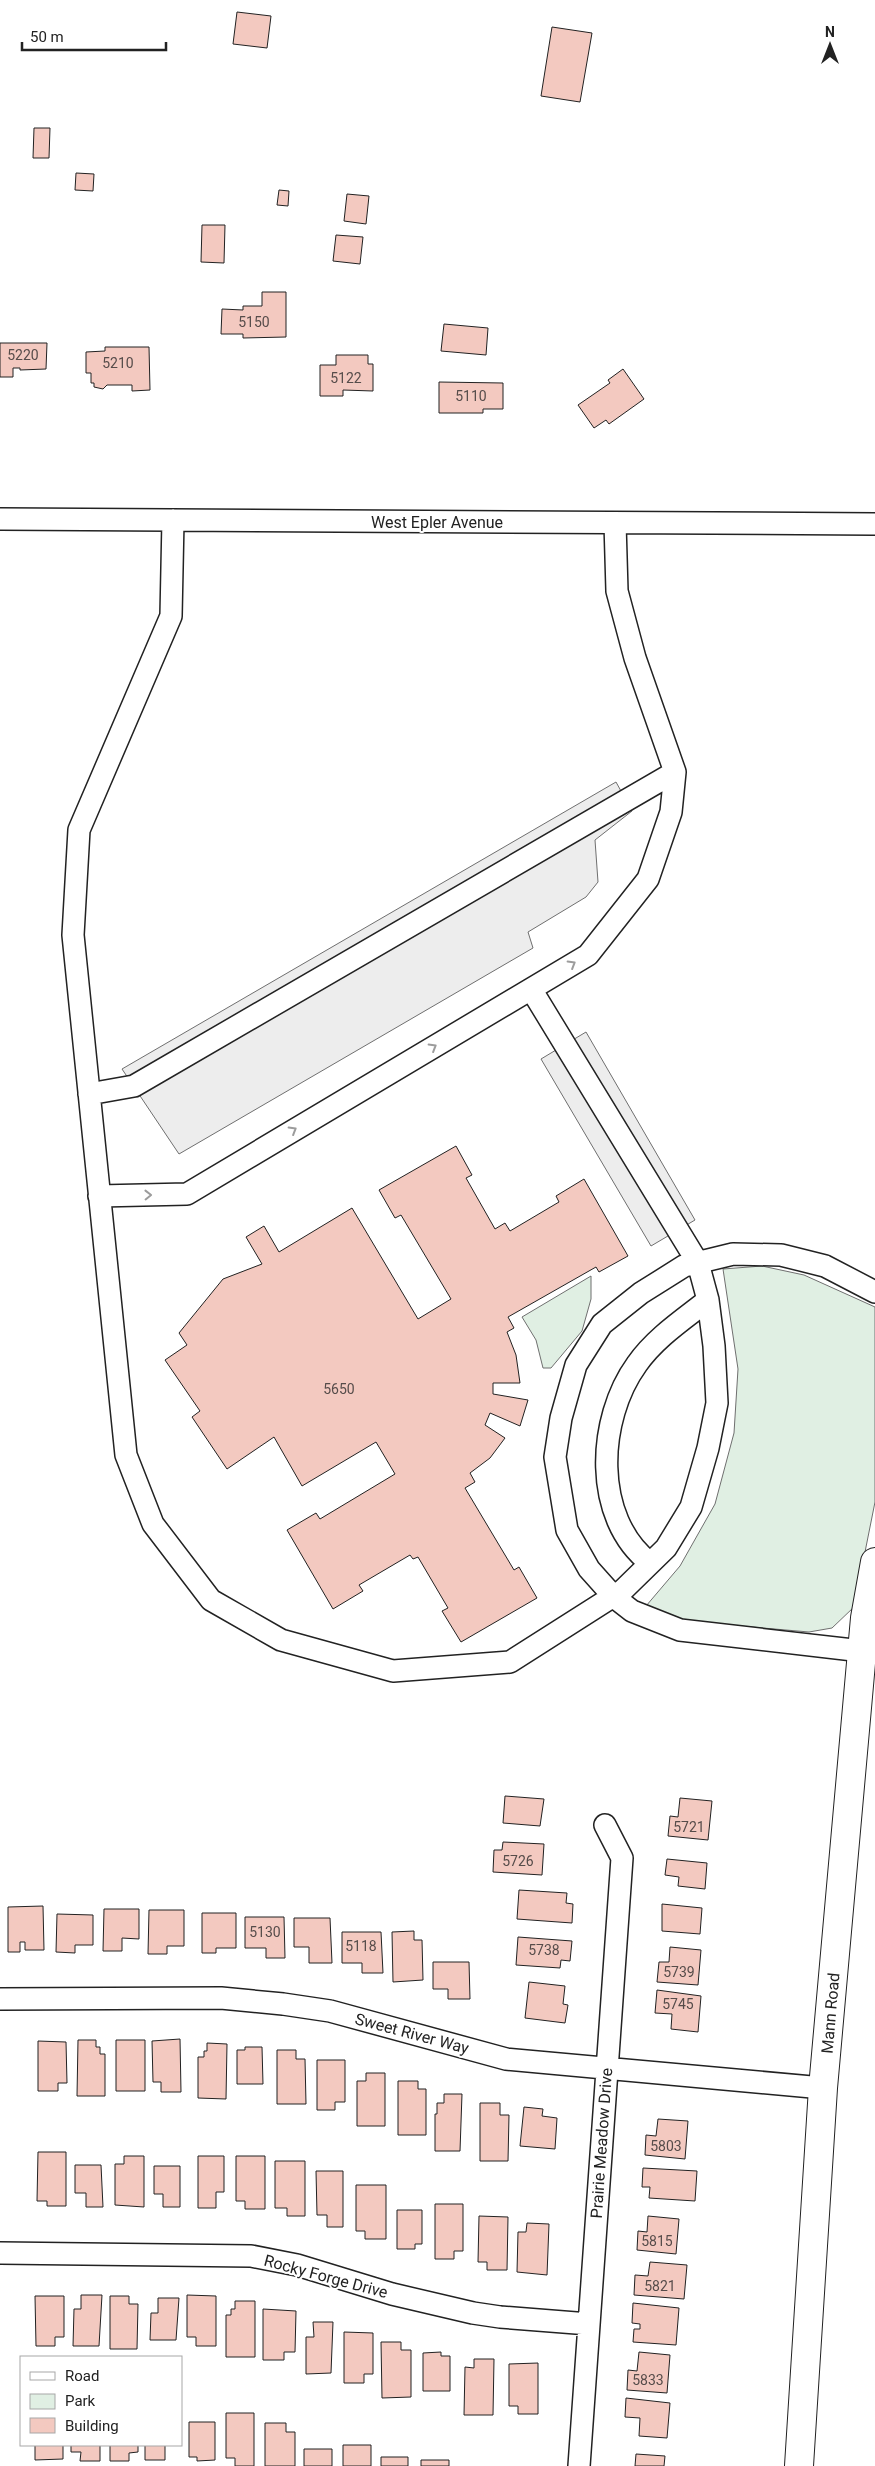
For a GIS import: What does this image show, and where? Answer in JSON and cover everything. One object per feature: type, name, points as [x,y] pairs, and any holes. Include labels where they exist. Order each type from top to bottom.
[{"type":"main road","name":"Mann Road","points":[[799,2466],[823,2088],[862,1651],[875,1562]]},
{"type":"street","name":"West Epler Avenue","points":[[0,519],[875,524]]},
{"type":"street","points":[[174,520],[171,616],[79,830],[73,935],[126,1455],[153,1524],[211,1600],[281,1640],[393,1671],[510,1662],[614,1597],[666,1548],[691,1507],[708,1448],[717,1403],[708,1300],[698,1263],[531,989]]},
{"type":"street","points":[[100,1196],[187,1194],[588,955],[648,879],[671,812],[675,772],[635,658],[617,591],[615,523]]},
{"type":"street","points":[[89,1094],[134,1086],[675,772]]},
{"type":"street","points":[[862,1651],[680,1630],[632,1611],[614,1597],[589,1569],[567,1530],[555,1457],[561,1418],[576,1365],[602,1324],[641,1293],[684,1266],[733,1254],[781,1255],[825,1266],[875,1292]]},
{"type":"street","points":[[650,1563],[640,1556],[624,1532],[610,1503],[607,1461],[612,1421],[619,1394],[637,1363],[661,1338],[708,1300]]},
{"type":"street","name":"Prairie Meadow Drive","points":[[579,2466],[622,1858],[605,1825]]},
{"type":"street","name":"Sweet River Way","points":[[0,1998],[220,1998],[283,2004],[330,2011],[506,2059],[823,2088]]},
{"type":"street","name":"Rocky Forge Drive","points":[[0,2253],[251,2256],[297,2265],[392,2294],[473,2313],[589,2324]]},
{"type":"green space","points":[[762,1266],[804,1275],[875,1307],[875,1502],[854,1607],[832,1628],[809,1632],[682,1621],[646,1606],[680,1566],[715,1504],[734,1433],[738,1369],[723,1269]]},
{"type":"green space","points":[[591,1276],[591,1299],[582,1331],[551,1368],[543,1368],[536,1340],[522,1317]]},
{"type":"shaded area","points":[[616,782],[632,811],[595,840],[598,882],[586,897],[528,932],[533,948],[179,1154],[122,1069]]},
{"type":"shaded area","points":[[586,1032],[695,1220],[651,1246],[541,1059]]},
{"type":"building","points":[[237,12],[271,16],[267,48],[233,44]]},
{"type":"building","points":[[552,27],[592,33],[580,102],[541,96]]},
{"type":"building","points":[[34,128],[50,128],[49,158],[33,158]]},
{"type":"building","points":[[76,173],[94,174],[93,191],[75,190]]},
{"type":"building","points":[[279,190],[289,191],[288,206],[277,205]]},
{"type":"building","points":[[347,194],[369,196],[366,224],[344,221]]},
{"type":"building","points":[[202,225],[225,225],[224,263],[201,262]]},
{"type":"building","points":[[336,235],[363,237],[360,264],[333,261]]},
{"type":"building","points":[[262,292],[286,292],[286,337],[243,338],[243,334],[221,334],[222,309],[243,310],[243,306],[262,306]]},
{"type":"building","points":[[444,324],[488,328],[486,355],[441,351]]},
{"type":"building","points":[[0,343],[47,343],[46,369],[20,370],[20,368],[13,368],[13,377],[0,377]]},
{"type":"building","points":[[105,347],[149,347],[150,390],[132,391],[132,385],[107,385],[103,389],[94,387],[94,383],[91,383],[91,373],[86,373],[86,352],[105,351]]},
{"type":"building","points":[[336,355],[368,355],[368,364],[373,364],[373,391],[343,390],[343,396],[320,396],[320,365],[336,365]]},
{"type":"building","points":[[623,369],[644,399],[609,424],[606,420],[594,428],[578,405],[610,383],[608,380]]},
{"type":"building","points":[[439,382],[503,383],[503,409],[483,409],[483,413],[439,413]]},
{"type":"building","points":[[456,1146],[472,1175],[466,1178],[495,1229],[505,1223],[510,1231],[559,1202],[556,1196],[584,1179],[628,1256],[599,1272],[596,1267],[508,1317],[514,1328],[507,1332],[516,1355],[520,1383],[493,1383],[493,1394],[528,1400],[520,1426],[490,1413],[485,1425],[505,1438],[490,1458],[470,1473],[475,1482],[465,1488],[514,1570],[519,1567],[537,1598],[461,1642],[442,1611],[448,1608],[418,1557],[413,1559],[410,1555],[359,1585],[363,1591],[333,1609],[287,1530],[316,1513],[320,1519],[395,1474],[376,1442],[302,1486],[274,1437],[227,1469],[192,1417],[200,1411],[165,1360],[187,1345],[179,1333],[223,1279],[262,1264],[246,1237],[264,1226],[279,1252],[352,1208],[418,1319],[451,1299],[401,1215],[395,1218],[379,1190]]},
{"type":"building","points":[[505,1796],[544,1799],[540,1826],[503,1823]]},
{"type":"building","points":[[680,1798],[712,1801],[708,1840],[668,1836],[670,1816],[678,1817]]},
{"type":"building","points":[[503,1842],[544,1844],[542,1875],[493,1872],[494,1850],[502,1850]]},
{"type":"building","points":[[667,1859],[707,1863],[705,1889],[678,1886],[679,1877],[665,1875]]},
{"type":"building","points":[[519,1890],[567,1893],[566,1903],[573,1904],[572,1923],[517,1919]]},
{"type":"building","points":[[662,1904],[702,1908],[700,1934],[662,1931]]},
{"type":"building","points":[[43,1906],[44,1950],[25,1950],[25,1942],[20,1942],[20,1952],[8,1952],[8,1907]]},
{"type":"building","points":[[104,1909],[139,1909],[139,1939],[122,1938],[122,1951],[103,1951]]},
{"type":"building","points":[[149,1910],[184,1910],[184,1946],[167,1946],[167,1954],[148,1954]]},
{"type":"building","points":[[202,1913],[236,1913],[236,1948],[216,1948],[216,1953],[202,1953]]},
{"type":"building","points":[[57,1914],[93,1915],[93,1945],[75,1945],[75,1953],[56,1952]]},
{"type":"building","points":[[245,1917],[284,1917],[285,1958],[266,1958],[266,1948],[245,1948]]},
{"type":"building","points":[[294,1918],[330,1918],[332,1963],[309,1963],[309,1947],[294,1947]]},
{"type":"building","points":[[414,1931],[414,1940],[422,1940],[423,1980],[393,1982],[392,1932]]},
{"type":"building","points":[[342,1932],[381,1932],[383,1973],[362,1973],[362,1963],[342,1963]]},
{"type":"building","points":[[518,1937],[572,1941],[570,1961],[561,1960],[560,1968],[516,1965]]},
{"type":"building","points":[[670,1947],[701,1950],[698,1985],[657,1982],[659,1962],[669,1962]]},
{"type":"building","points":[[433,1962],[469,1962],[470,1999],[448,1999],[448,1989],[433,1989]]},
{"type":"building","points":[[529,1982],[565,1986],[563,2004],[568,2005],[565,2023],[525,2018]]},
{"type":"building","points":[[657,1990],[701,1996],[698,2032],[671,2029],[672,2014],[655,2013]]},
{"type":"building","points":[[180,2039],[181,2092],[161,2092],[161,2082],[153,2082],[152,2041]]},
{"type":"building","points":[[78,2040],[96,2040],[96,2047],[100,2047],[100,2054],[105,2054],[105,2096],[77,2096]]},
{"type":"building","points":[[116,2040],[145,2040],[145,2091],[116,2091]]},
{"type":"building","points":[[38,2041],[66,2042],[67,2083],[58,2083],[58,2091],[38,2091]]},
{"type":"building","points":[[207,2043],[227,2044],[226,2099],[198,2098],[198,2057],[204,2057],[204,2051],[207,2051]]},
{"type":"building","points":[[245,2047],[262,2047],[263,2084],[237,2084],[237,2050],[245,2050]]},
{"type":"building","points":[[277,2050],[296,2050],[296,2059],[305,2059],[306,2104],[277,2104]]},
{"type":"building","points":[[317,2060],[345,2060],[345,2102],[335,2102],[335,2110],[317,2110]]},
{"type":"building","points":[[366,2073],[385,2073],[385,2126],[357,2126],[357,2081],[366,2081]]},
{"type":"building","points":[[398,2081],[418,2081],[418,2089],[426,2089],[426,2135],[398,2135]]},
{"type":"building","points":[[444,2094],[462,2094],[460,2151],[435,2151],[435,2114],[437,2114],[437,2103],[444,2103]]},
{"type":"building","points":[[480,2103],[500,2103],[500,2115],[509,2115],[508,2161],[480,2161]]},
{"type":"building","points":[[524,2107],[543,2109],[542,2116],[557,2118],[555,2149],[520,2146]]},
{"type":"building","points":[[658,2119],[688,2121],[685,2159],[645,2155],[646,2135],[656,2136]]},
{"type":"building","points":[[38,2152],[66,2152],[66,2206],[47,2206],[47,2201],[37,2201]]},
{"type":"building","points":[[124,2156],[144,2156],[144,2207],[115,2205],[115,2164],[124,2164]]},
{"type":"building","points":[[198,2156],[224,2156],[224,2192],[216,2192],[216,2208],[198,2208]]},
{"type":"building","points":[[236,2156],[265,2156],[265,2209],[245,2209],[245,2201],[236,2201]]},
{"type":"building","points":[[275,2161],[305,2161],[305,2216],[287,2216],[287,2208],[275,2208]]},
{"type":"building","points":[[75,2165],[101,2165],[103,2207],[86,2207],[86,2193],[75,2193]]},
{"type":"building","points":[[154,2166],[180,2166],[180,2207],[163,2207],[163,2194],[154,2194]]},
{"type":"building","points":[[643,2168],[697,2171],[695,2201],[649,2198],[650,2187],[642,2187]]},
{"type":"building","points":[[316,2171],[343,2171],[343,2227],[327,2227],[327,2215],[317,2215]]},
{"type":"building","points":[[356,2185],[386,2185],[386,2239],[365,2239],[365,2231],[356,2231]]},
{"type":"building","points":[[435,2204],[463,2204],[463,2251],[454,2251],[454,2259],[435,2259]]},
{"type":"building","points":[[397,2210],[422,2210],[422,2244],[415,2244],[415,2249],[397,2249]]},
{"type":"building","points":[[479,2216],[508,2217],[507,2270],[487,2270],[487,2262],[478,2262]]},
{"type":"building","points":[[648,2216],[679,2219],[676,2254],[637,2250],[638,2231],[647,2232]]},
{"type":"building","points":[[527,2223],[549,2224],[547,2275],[517,2272],[518,2232],[526,2232]]},
{"type":"building","points":[[650,2262],[687,2265],[684,2299],[634,2295],[635,2275],[648,2276]]},
{"type":"building","points":[[81,2295],[102,2295],[99,2346],[73,2346],[74,2309],[81,2309]]},
{"type":"building","points":[[187,2295],[216,2296],[216,2346],[196,2346],[196,2337],[187,2337]]},
{"type":"building","points":[[35,2296],[64,2296],[64,2337],[55,2337],[55,2346],[36,2346]]},
{"type":"building","points":[[110,2296],[129,2296],[129,2304],[138,2304],[137,2349],[110,2349]]},
{"type":"building","points":[[158,2298],[179,2298],[176,2340],[150,2340],[151,2313],[158,2313]]},
{"type":"building","points":[[235,2301],[255,2301],[255,2357],[226,2357],[226,2315],[231,2315],[231,2309],[235,2309]]},
{"type":"building","points":[[633,2303],[679,2308],[676,2345],[633,2342],[634,2329],[640,2329],[640,2324],[632,2323]]},
{"type":"building","points":[[263,2309],[296,2311],[295,2352],[284,2352],[284,2360],[263,2360]]},
{"type":"building","points":[[313,2322],[333,2322],[331,2373],[306,2374],[306,2337],[314,2337]]},
{"type":"building","points":[[344,2332],[373,2333],[373,2374],[364,2374],[364,2383],[344,2383]]},
{"type":"building","points":[[381,2342],[401,2342],[401,2350],[411,2350],[411,2397],[382,2398]]},
{"type":"building","points":[[441,2352],[441,2356],[450,2356],[450,2391],[423,2391],[423,2353]]},
{"type":"building","points":[[639,2352],[670,2355],[667,2393],[627,2390],[628,2370],[637,2371]]},
{"type":"building","points":[[474,2359],[494,2359],[493,2415],[464,2415],[465,2367],[474,2368]]},
{"type":"building","points":[[538,2363],[538,2414],[518,2414],[518,2406],[509,2406],[509,2364]]},
{"type":"building","points":[[626,2398],[670,2403],[667,2438],[639,2436],[640,2418],[625,2417]]},
{"type":"building","points":[[226,2413],[254,2413],[254,2466],[235,2466],[235,2458],[226,2458]]},
{"type":"building","points":[[189,2422],[215,2422],[215,2460],[197,2461],[197,2457],[189,2457]]},
{"type":"building","points":[[265,2423],[286,2423],[286,2432],[295,2432],[295,2466],[265,2466]]},
{"type":"building","points":[[343,2445],[371,2445],[371,2466],[343,2466]]},
{"type":"building","points":[[35,2446],[63,2446],[63,2459],[35,2460]]},
{"type":"building","points":[[71,2446],[100,2446],[100,2461],[80,2461],[81,2452],[71,2452]]},
{"type":"building","points":[[110,2446],[138,2446],[138,2452],[129,2453],[129,2461],[110,2461]]},
{"type":"building","points":[[145,2446],[165,2446],[165,2460],[145,2460]]},
{"type":"building","points":[[304,2449],[332,2449],[332,2466],[304,2466]]},
{"type":"building","points":[[636,2454],[665,2456],[664,2466],[635,2466]]},
{"type":"building","points":[[381,2457],[408,2457],[408,2466],[381,2466]]},
{"type":"building","points":[[421,2460],[449,2460],[449,2466],[421,2466]]}]
